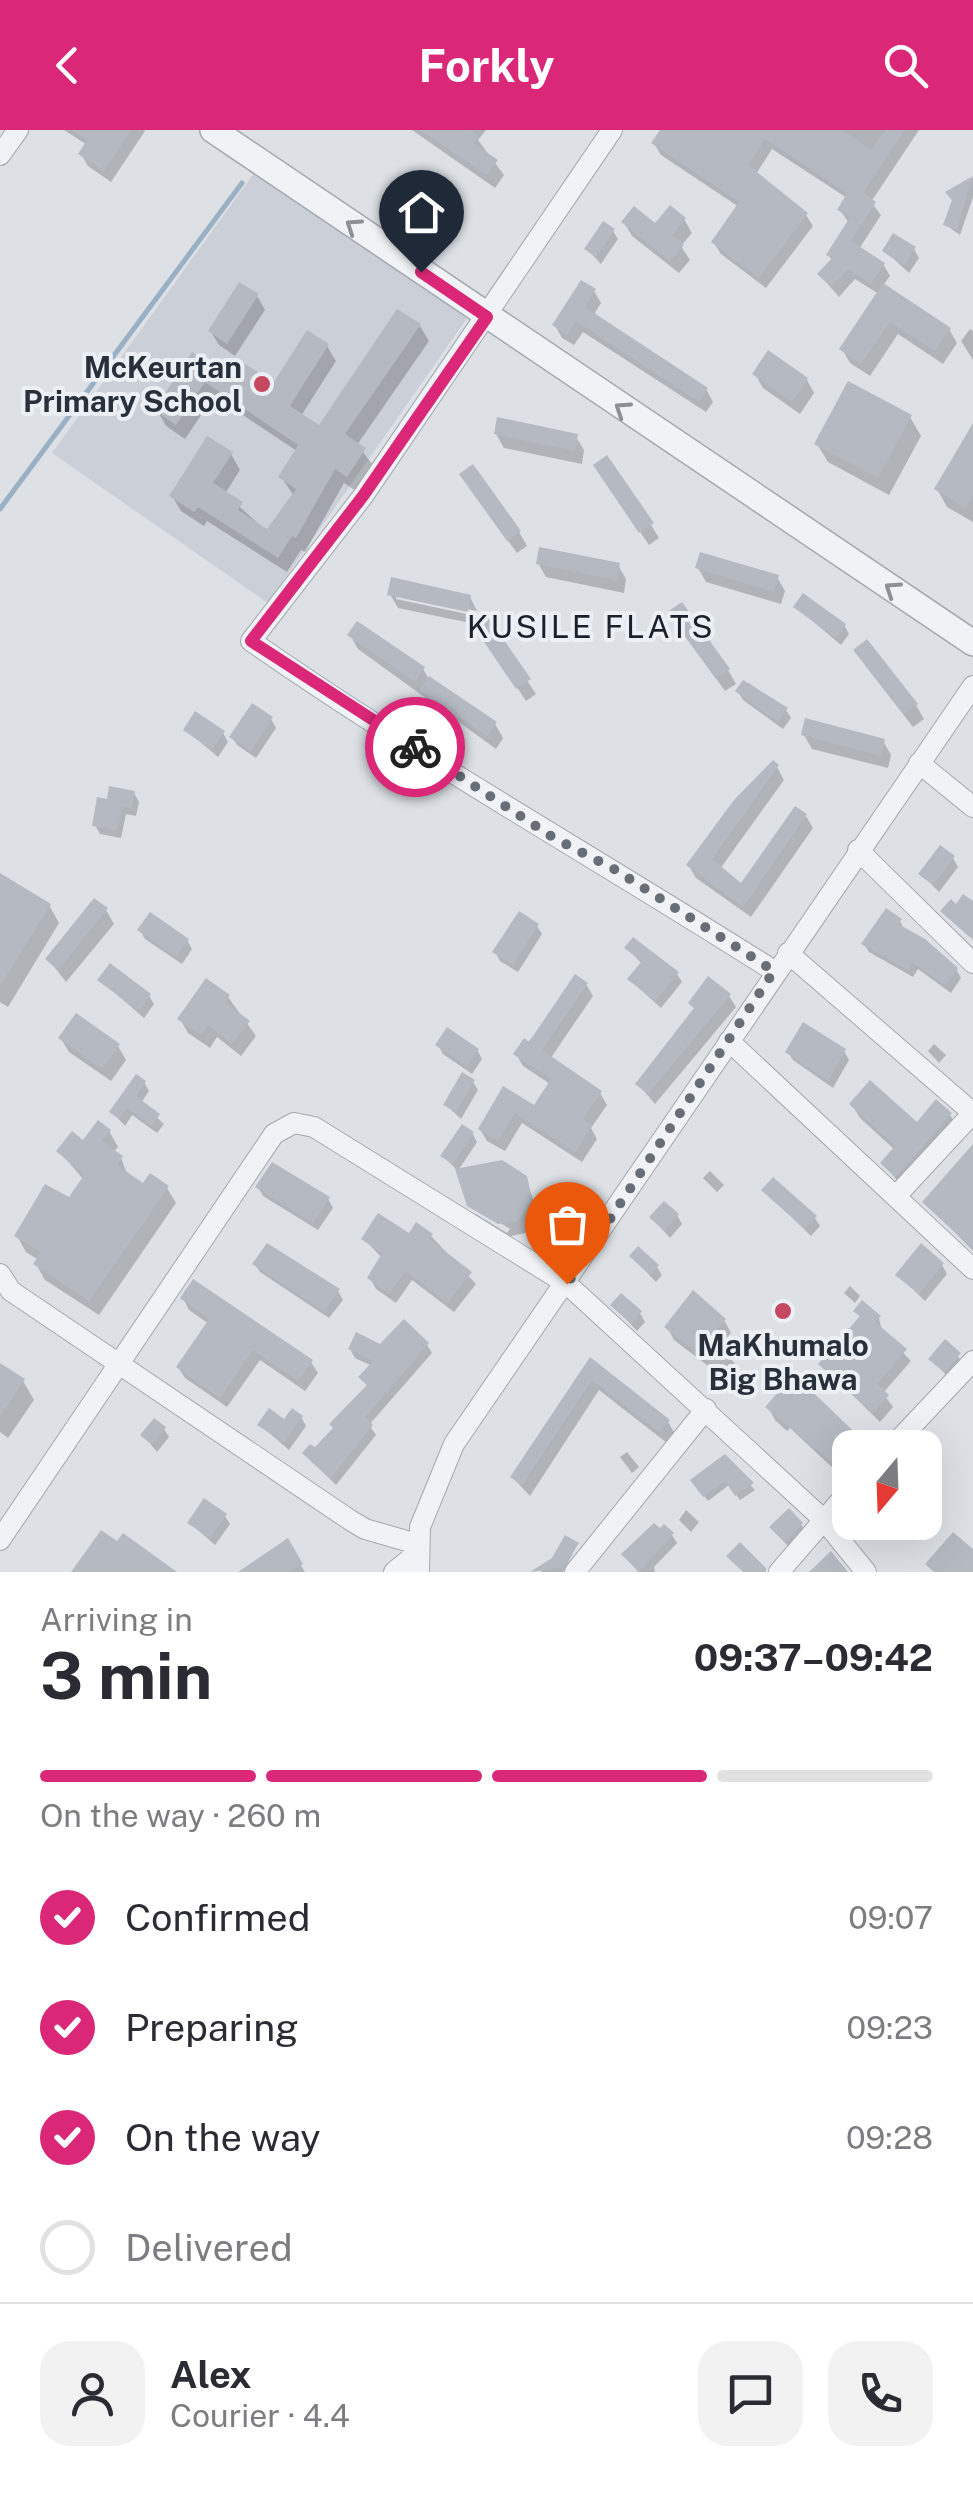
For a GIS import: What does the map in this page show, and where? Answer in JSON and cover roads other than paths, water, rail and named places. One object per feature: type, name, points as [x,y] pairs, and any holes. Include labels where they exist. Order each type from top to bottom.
[{"type":"street","points":[[0,155],[18,130]]},
{"type":"street","points":[[212,130],[973,643]]},
{"type":"street","points":[[612,130],[363,496],[251,641],[554,838],[614,869],[774,971]]},
{"type":"street","points":[[394,1572],[417,1557],[446,1458],[567,1284],[774,971],[973,686]]},
{"type":"street","points":[[919,762],[973,807]]},
{"type":"street","points":[[858,850],[973,963]]},
{"type":"street","points":[[788,953],[973,1113],[896,1196]]},
{"type":"street","points":[[729,1041],[973,1269]]},
{"type":"street","points":[[0,1540],[274,1134],[294,1123],[314,1128],[567,1284],[823,1519],[866,1572]]},
{"type":"street","points":[[0,1274],[10,1291],[118,1366],[365,1529],[417,1557]]},
{"type":"street","points":[[908,1430],[973,1361]]},
{"type":"street","points":[[574,1572],[706,1408]]},
{"type":"street","points":[[779,1572],[832,1509]]},
{"type":"waterway","points":[[0,509],[242,183]]},
{"type":"place","name":"McKeurtan Primary School","points":[[262,384]]},
{"type":"place","name":"MaKhumalo Big Bhawa","points":[[783,1311]]},
{"type":"district","name":"KUSILE FLATS","points":[[591,626]]}]
